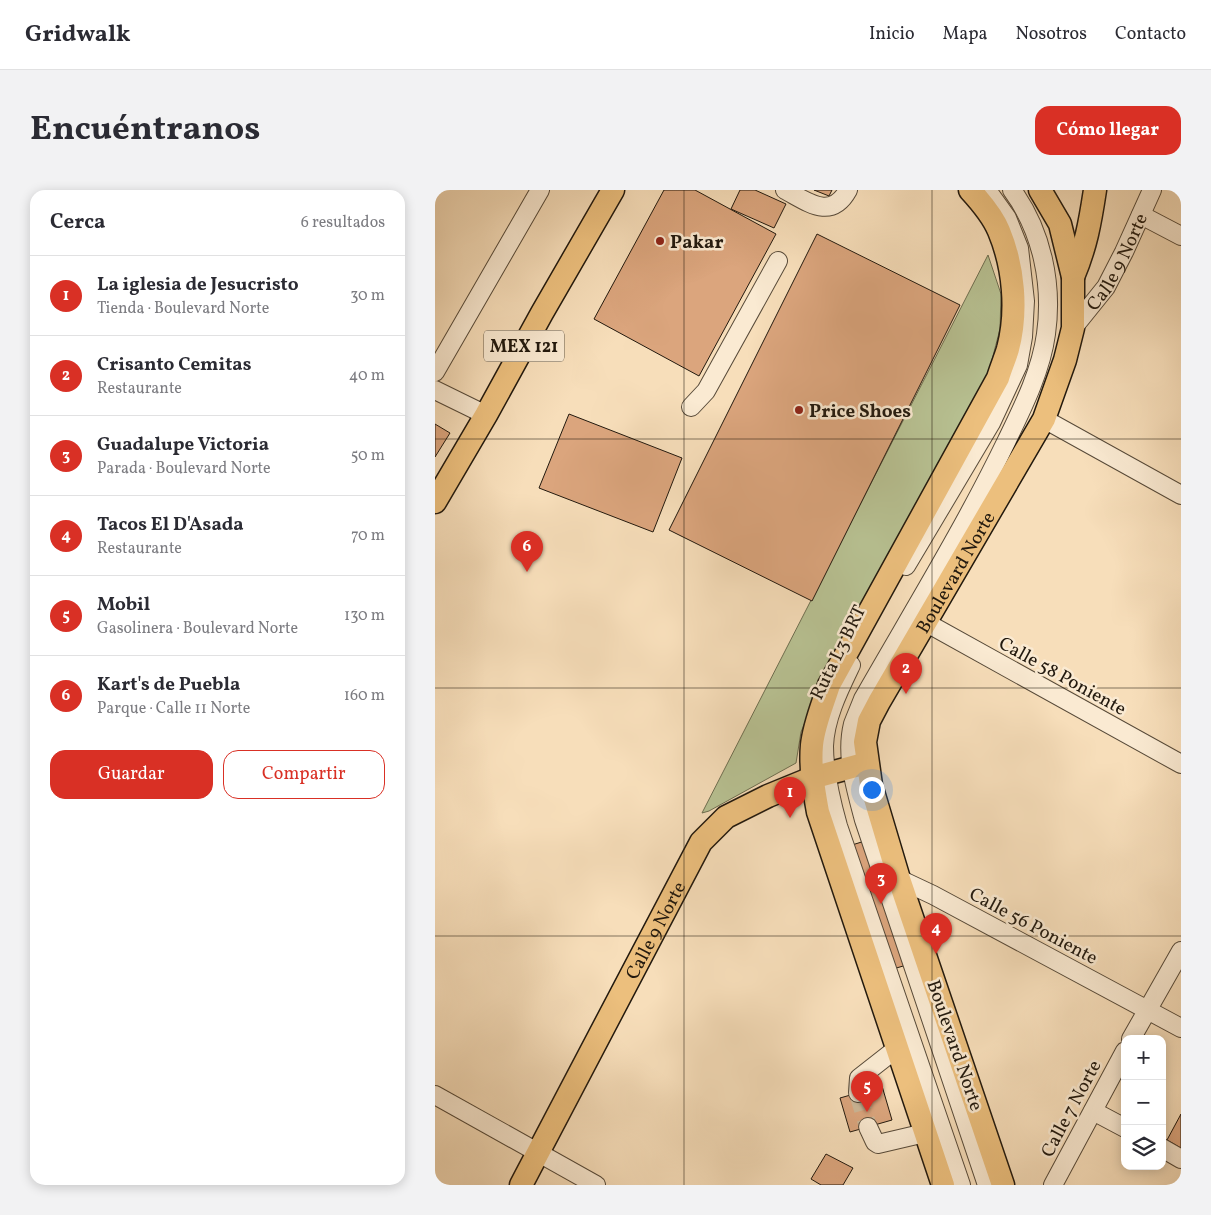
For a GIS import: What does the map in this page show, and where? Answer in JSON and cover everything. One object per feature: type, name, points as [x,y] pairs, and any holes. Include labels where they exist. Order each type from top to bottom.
[{"type":"main road","name":"MEX 121","points":[[435,502],[613,190]]},
{"type":"main road","points":[[943,1185],[818,812],[819,776],[812,745],[829,685],[997,378],[1008,348],[1013,318],[1013,289],[1008,260],[999,230],[981,202],[970,190]]},
{"type":"main road","name":"Boulevard Norte","points":[[1003,1185],[899,879],[871,785],[859,765],[869,721],[1044,419],[1065,360],[1073,328],[1073,277],[1060,224],[1040,190]]},
{"type":"main road","name":"Calle 9 Norte","points":[[1073,277],[1083,252],[1089,229],[1095,190]]},
{"type":"main road","name":"Calle 9 Norte","points":[[521,1185],[701,842],[726,817],[819,776],[859,765]]},
{"type":"street","points":[[435,372],[540,190]]},
{"type":"street","points":[[785,190],[815,206],[829,207],[842,200],[848,190]]},
{"type":"street","name":"Ruta L3 BRT","points":[[961,1185],[819,776],[828,722],[861,644],[991,423],[1017,365],[1023,337],[1025,300],[1019,248],[1007,218],[987,190]]},
{"type":"street","points":[[987,1185],[865,820],[859,765],[850,745],[853,724],[863,699],[988,479],[1024,404],[1039,366],[1046,335],[1049,302],[1044,264],[1036,231],[1021,202],[1012,190]]},
{"type":"street","name":"Calle 9 Norte","points":[[1073,328],[1106,287],[1152,190]]},
{"type":"street","points":[[1141,215],[1181,236]]},
{"type":"street","points":[[691,407],[706,391],[779,262]]},
{"type":"street","points":[[435,390],[486,415]]},
{"type":"street","points":[[1044,419],[1181,495]]},
{"type":"street","name":"Calle 58 Poniente","points":[[925,622],[1181,764]]},
{"type":"street","name":"Calle 56 Poniente","points":[[899,879],[933,895],[1181,1028]]},
{"type":"street","points":[[1133,1035],[1181,951]]},
{"type":"street","points":[[858,1093],[859,1078],[896,1049]]},
{"type":"street","name":"Calle 7 Norte","points":[[1053,1185],[1121,1058]]},
{"type":"street","points":[[435,1095],[596,1185]]},
{"type":"street","points":[[1093,1111],[1121,1126]]},
{"type":"street","points":[[868,1127],[875,1142],[878,1144],[925,1133]]},
{"type":"street","points":[[1166,1150],[1181,1159]]},
{"type":"green space","points":[[988,255],[1001,294],[1000,329],[988,375],[825,674],[801,732],[796,763],[709,811],[702,813]]},
{"type":"building","points":[[664,190],[695,190],[776,234],[699,376],[594,319]]},
{"type":"building","points":[[740,190],[755,190],[786,204],[774,228],[731,209]]},
{"type":"building","points":[[814,190],[832,190],[829,196]]},
{"type":"building","points":[[817,234],[960,305],[812,601],[669,530]]},
{"type":"building","points":[[569,414],[682,458],[653,532],[539,488]]},
{"type":"building","points":[[435,424],[450,433],[435,457]]},
{"type":"building","points":[[868,840],[910,964],[893,969],[852,845]]},
{"type":"building","points":[[882,1086],[892,1120],[850,1132],[840,1098]]},
{"type":"building","points":[[1181,1114],[1181,1148],[1167,1140]]},
{"type":"building","points":[[826,1154],[853,1168],[843,1185],[821,1185],[811,1179]]},
{"type":"tunnel","points":[[858,1093],[868,1127]]},
{"type":"place","name":"Pakar","points":[[660,241]]},
{"type":"place","name":"Price Shoes","points":[[799,410]]},
{"type":"place","name":"Kart's de Puebla","points":[[527,572]]},
{"type":"place","name":"Crisanto Cemitas","points":[[906,694]]},
{"type":"place","name":"La iglesia de Jesucristo","points":[[790,818]]},
{"type":"place","name":"Guadalupe Victoria","points":[[881,904]]},
{"type":"place","name":"Tacos El D'Asada","points":[[936,954]]},
{"type":"place","name":"Mobil","points":[[867,1112]]}]
